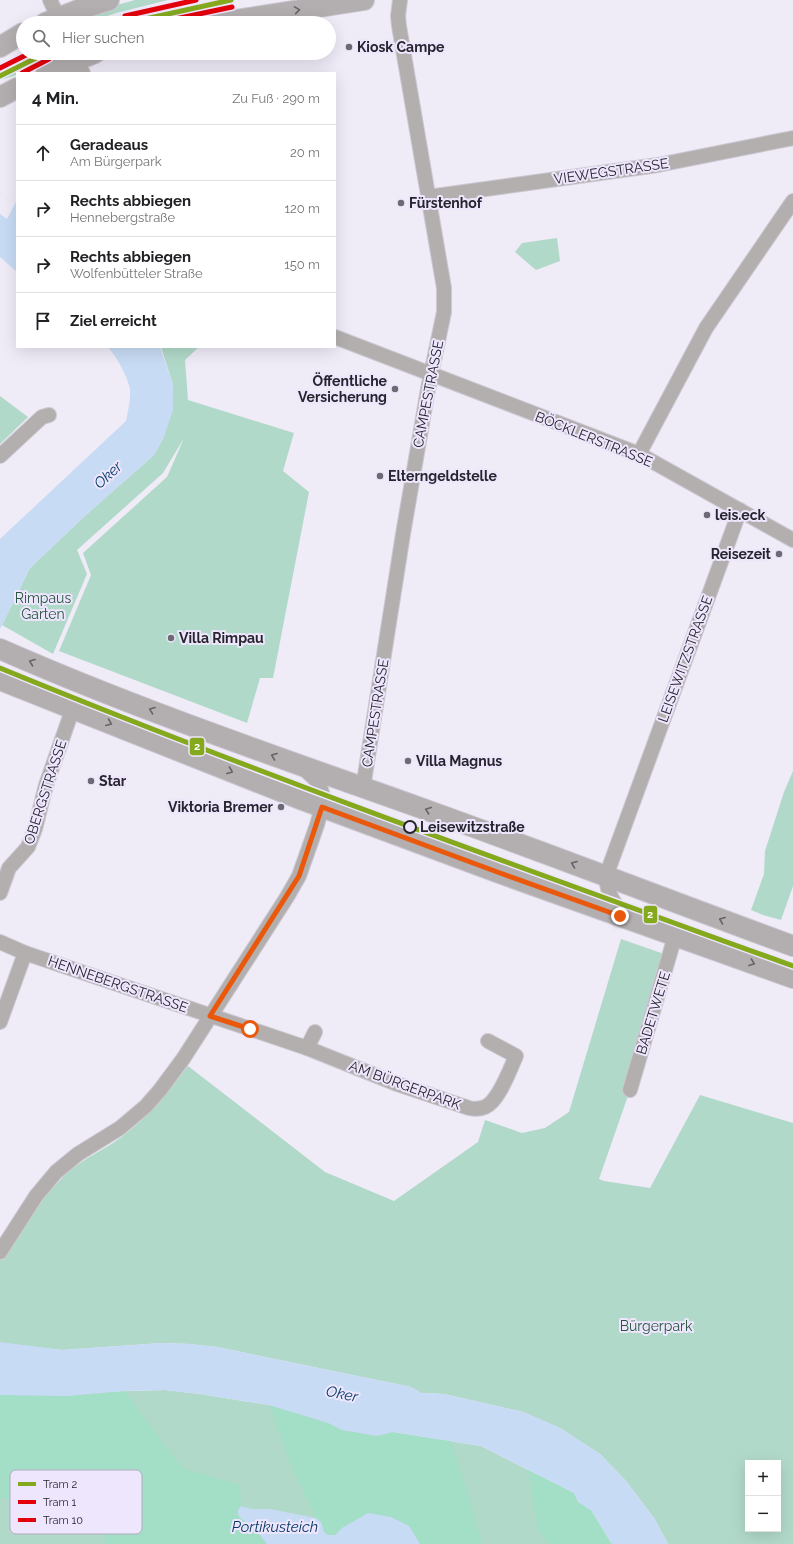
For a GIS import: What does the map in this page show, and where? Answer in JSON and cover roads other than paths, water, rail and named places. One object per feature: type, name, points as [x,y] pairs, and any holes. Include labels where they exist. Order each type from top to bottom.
[{"type":"main road","points":[[51,13],[109,0]]},
{"type":"main road","points":[[262,16],[364,0]]},
{"type":"main road","points":[[0,47],[16,38]]},
{"type":"main road","points":[[51,72],[80,66]]},
{"type":"main road","points":[[0,97],[16,89]]},
{"type":"main road","points":[[0,649],[122,699],[303,767],[606,876],[793,946]]},
{"type":"main road","points":[[0,680],[322,807],[500,873],[793,978]]},
{"type":"street","name":"CAMPESTRASSE","points":[[363,788],[403,534],[431,374],[444,312],[444,288],[399,26],[398,16],[400,0]]},
{"type":"street","name":"VIEWEGSTRASSE","points":[[428,197],[658,165],[793,138]]},
{"type":"street","points":[[639,454],[706,328],[793,201]]},
{"type":"street","name":"BÖCKLERSTRASSE","points":[[336,337],[639,454],[793,540]]},
{"type":"street","points":[[0,456],[42,417],[49,415]]},
{"type":"street","name":"LEISEWITZSTRASSE","points":[[606,876],[740,510]]},
{"type":"street","name":"OBERGSTRASSE","points":[[0,893],[9,868],[28,847],[35,829],[46,785],[73,708]]},
{"type":"street","points":[[0,1252],[36,1196],[56,1172],[78,1154],[120,1128],[146,1106],[160,1090],[184,1059],[299,876],[322,807],[323,793],[320,785],[303,767]]},
{"type":"street","points":[[606,876],[607,891],[611,900],[627,918]]},
{"type":"street","name":"BADETWETE","points":[[630,1090],[676,936]]},
{"type":"street","points":[[0,942],[25,953],[0,1022]]},
{"type":"street","name":"HENNEBERGSTRASSE","points":[[25,953],[210,1016]]},
{"type":"street","name":"AM BÜRGERPARK","points":[[210,1016],[307,1048],[397,1084],[474,1109],[485,1107],[496,1096],[516,1056],[488,1041]]},
{"type":"street","points":[[307,1048],[316,1032]]},
{"type":"water","points":[[0,193],[16,202],[16,271],[0,257]]},
{"type":"water","name":"Oker","points":[[108,348],[160,348],[173,385],[173,410],[164,437],[154,455],[87,514],[30,568],[0,629],[0,539],[126,421],[130,397],[129,384],[118,360]]},
{"type":"water","name":"Oker","points":[[0,1342],[62,1350],[162,1343],[217,1347],[411,1387],[421,1393],[444,1394],[523,1412],[560,1428],[600,1454],[626,1481],[654,1518],[668,1544],[612,1544],[591,1510],[578,1502],[574,1493],[481,1446],[393,1432],[377,1436],[342,1430],[328,1423],[269,1405],[165,1390],[124,1391],[67,1396],[0,1395]]},
{"type":"water","name":"Portikusteich","points":[[241,1506],[251,1509],[270,1509],[316,1518],[321,1522],[324,1532],[328,1535],[335,1535],[342,1528],[368,1513],[391,1517],[409,1526],[420,1544],[267,1544],[260,1535],[238,1515],[238,1510]]},
{"type":"tram line","name":"10","points":[[125,16],[196,0]]},
{"type":"tram line","name":"2","points":[[159,16],[231,0]]},
{"type":"tram line","name":"1","points":[[189,16],[232,7]]},
{"type":"tram line","name":"10","points":[[0,68],[16,60]]},
{"type":"tram line","name":"2","points":[[0,76],[32,60]]},
{"type":"tram line","name":"1","points":[[24,72],[47,60]]},
{"type":"tram line","name":"2","points":[[0,668],[98,708],[296,784],[494,858],[793,966]]},
{"type":"place","name":"Kiosk Campe","points":[[349,47]]},
{"type":"place","name":"Fürstenhof","points":[[401,203]]},
{"type":"place","name":"Öffentliche Versicherung","points":[[395,389]]},
{"type":"place","name":"Elterngeldstelle","points":[[380,476]]},
{"type":"place","name":"leis.eck","points":[[707,515]]},
{"type":"place","name":"Reisezeit","points":[[779,554]]},
{"type":"place","name":"Villa Rimpau","points":[[171,638]]},
{"type":"place","name":"Villa Magnus","points":[[408,761]]},
{"type":"place","name":"Star","points":[[91,781]]},
{"type":"place","name":"Viktoria Bremer","points":[[281,807]]},
{"type":"place","name":"Leisewitzstraße","points":[[410,827]]},
{"type":"park label","name":"Rimpaus Garten","points":[[43,606]]},
{"type":"park label","name":"Bürgerpark","points":[[656,1326]]}]
